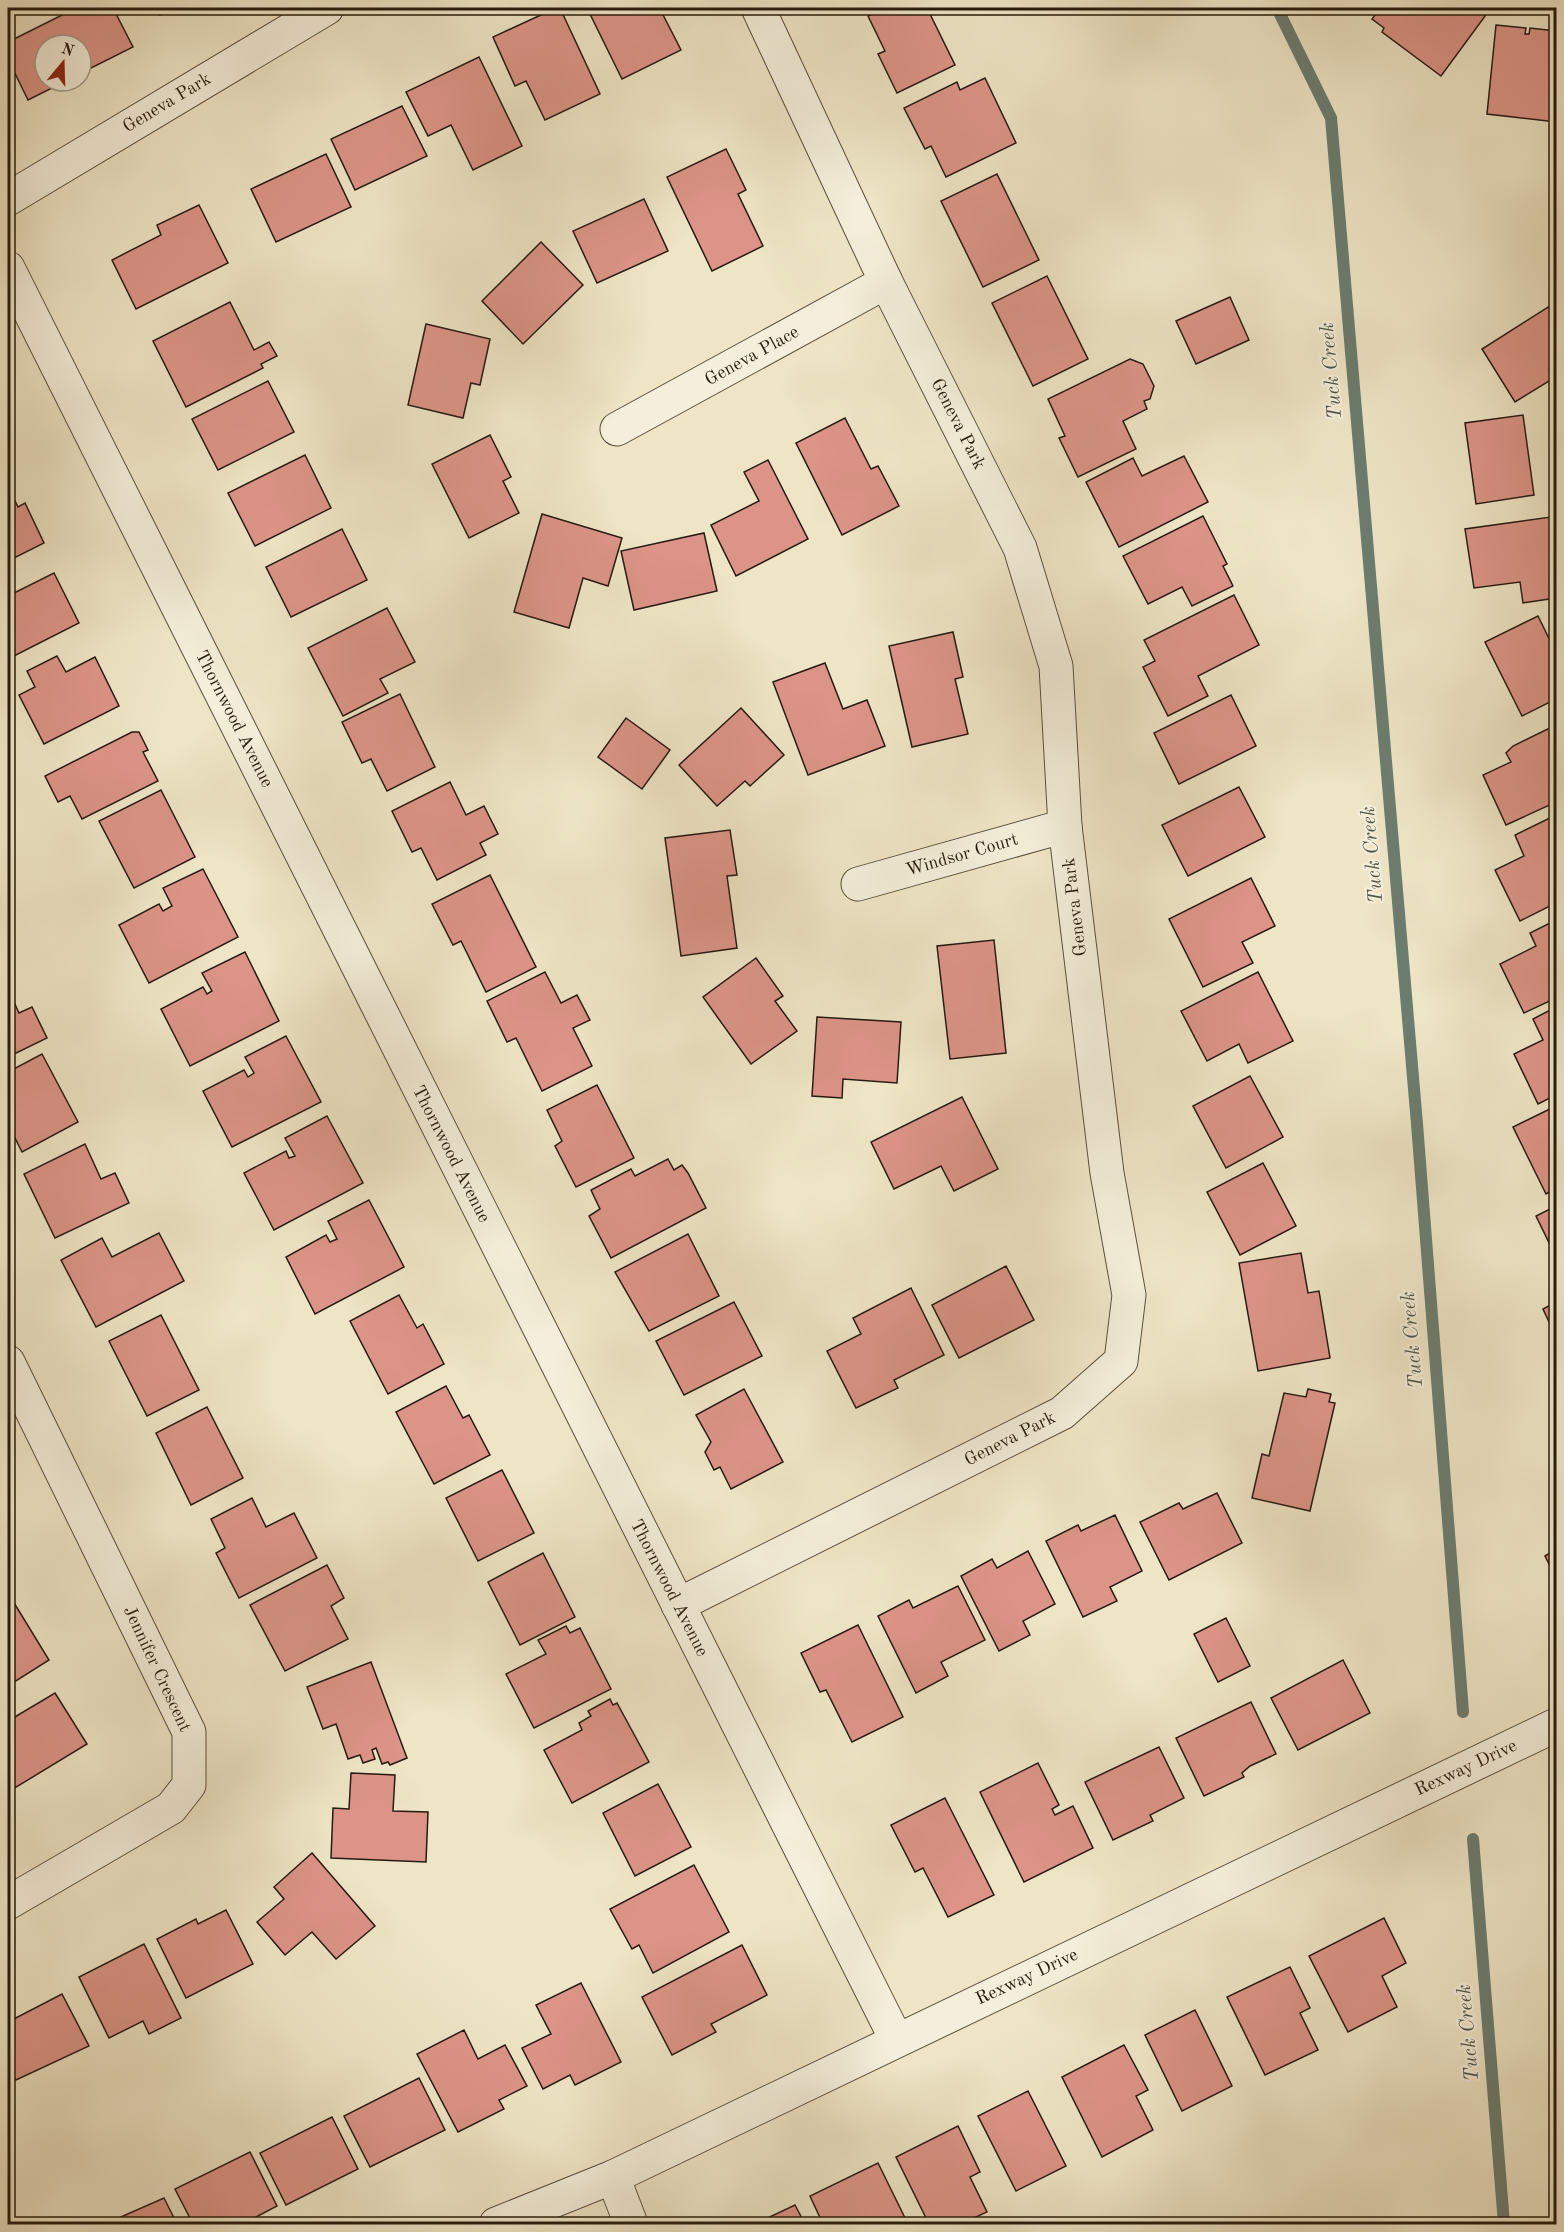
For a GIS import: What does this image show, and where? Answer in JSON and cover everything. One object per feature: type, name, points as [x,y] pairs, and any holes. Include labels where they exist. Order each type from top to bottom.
[{"type":"street","name":"Geneva Park","points":[[8,199],[327,8]]},
{"type":"street","name":"Geneva Park","points":[[678,1605],[1062,1413],[1120,1360],[1130,1295],[1107,1173],[1065,826],[1056,666],[1020,548],[886,282],[758,8]]},
{"type":"street","name":"Thornwood Avenue","points":[[8,268],[896,2040]]},
{"type":"street","name":"Geneva Place","points":[[617,429],[886,282]]},
{"type":"street","name":"Windsor Court","points":[[858,884],[1065,826]]},
{"type":"street","name":"Jennifer Crescent","points":[[8,1362],[189,1732],[189,1785],[171,1808],[8,1903]]},
{"type":"street","name":"Rexway Drive","points":[[496,2224],[613,2177],[1557,1725]]},
{"type":"street","points":[[613,2177],[631,2224]]},
{"type":"building","points":[[8,8],[23,8],[8,15]]},
{"type":"building","points":[[76,8],[113,8],[133,47],[93,67],[93,33],[33,33],[33,93],[42,93],[28,100],[8,59],[8,42]]},
{"type":"building","points":[[156,8],[175,8],[160,15]]},
{"type":"building","points":[[560,8],[600,94],[545,120],[526,81],[515,86],[493,37]]},
{"type":"building","points":[[587,8],[650,8],[653,12],[660,9],[681,50],[622,79]]},
{"type":"building","points":[[886,8],[927,8],[955,65],[897,93],[878,54],[885,51],[868,16]]},
{"type":"building","points":[[1380,8],[1491,8],[1441,76],[1382,32],[1384,28],[1372,19]]},
{"type":"building","points":[[1496,25],[1526,28],[1525,34],[1529,34],[1530,28],[1556,31],[1556,122],[1487,114]]},
{"type":"building","points":[[479,57],[522,146],[473,170],[451,125],[428,136],[406,92]]},
{"type":"building","points":[[985,78],[1016,143],[946,177],[931,146],[925,149],[904,108],[957,82],[960,90]]},
{"type":"building","points":[[402,106],[427,156],[355,190],[331,139]]},
{"type":"building","points":[[726,149],[746,190],[738,194],[763,246],[712,271],[667,177]]},
{"type":"building","points":[[326,154],[351,207],[276,242],[251,189]]},
{"type":"building","points":[[997,174],[1039,260],[983,287],[941,201]]},
{"type":"building","points":[[644,199],[668,251],[597,283],[573,231]]},
{"type":"building","points":[[199,205],[228,263],[136,309],[112,260],[161,235],[157,225]]},
{"type":"building","points":[[541,242],[583,285],[523,344],[482,301]]},
{"type":"building","points":[[1047,276],[1088,359],[1033,386],[992,303]]},
{"type":"building","points":[[1230,297],[1249,340],[1196,364],[1176,321]]},
{"type":"building","points":[[230,302],[254,350],[269,342],[277,356],[261,364],[263,368],[186,407],[153,341]]},
{"type":"building","points":[[1556,302],[1556,366],[1549,370],[1554,378],[1515,402],[1482,349]]},
{"type":"building","points":[[426,324],[490,339],[480,385],[471,383],[463,418],[408,405]]},
{"type":"building","points":[[1130,359],[1143,364],[1154,386],[1150,399],[1144,401],[1147,409],[1123,421],[1136,449],[1078,477],[1059,438],[1065,436],[1048,399]]},
{"type":"building","points":[[268,381],[294,432],[218,470],[192,419]]},
{"type":"building","points":[[1523,415],[1534,495],[1476,504],[1465,423]]},
{"type":"building","points":[[845,418],[871,469],[878,466],[899,506],[842,535],[796,443]]},
{"type":"building","points":[[490,435],[511,477],[503,481],[519,513],[469,538],[432,464]]},
{"type":"building","points":[[305,455],[331,508],[255,546],[228,493]]},
{"type":"building","points":[[1184,456],[1208,502],[1119,547],[1086,482],[1133,458],[1142,476]]},
{"type":"building","points":[[768,460],[808,539],[736,576],[711,525],[759,501],[744,472]]},
{"type":"building","points":[[8,486],[18,507],[25,503],[44,543],[8,561]]},
{"type":"building","points":[[542,514],[622,538],[608,586],[583,578],[569,628],[514,612]]},
{"type":"building","points":[[1203,516],[1227,564],[1223,566],[1233,586],[1192,606],[1182,587],[1148,604],[1123,556]]},
{"type":"building","points":[[1551,517],[1556,555],[1556,598],[1523,603],[1520,582],[1474,588],[1465,529]]},
{"type":"building","points":[[342,529],[367,580],[291,617],[266,567]]},
{"type":"building","points":[[704,533],[717,591],[634,610],[621,551]]},
{"type":"building","points":[[54,573],[79,623],[8,659],[8,596]]},
{"type":"building","points":[[1234,595],[1259,645],[1198,676],[1208,696],[1168,716],[1143,667],[1155,661],[1144,640]]},
{"type":"building","points":[[387,608],[415,662],[380,679],[388,693],[343,716],[308,648]]},
{"type":"building","points":[[1538,616],[1556,653],[1556,699],[1522,716],[1485,642]]},
{"type":"building","points":[[953,632],[963,677],[955,679],[968,734],[912,747],[889,646]]},
{"type":"building","points":[[57,656],[66,672],[95,657],[119,706],[44,744],[19,695],[35,687],[27,671]]},
{"type":"building","points":[[825,663],[843,709],[867,700],[885,746],[808,775],[773,682]]},
{"type":"building","points":[[400,694],[435,767],[387,791],[371,759],[362,763],[342,722]]},
{"type":"building","points":[[1231,695],[1256,746],[1179,784],[1154,733]]},
{"type":"building","points":[[741,708],[784,755],[750,786],[745,781],[717,806],[679,765]]},
{"type":"building","points":[[626,718],[670,750],[642,789],[598,757]]},
{"type":"building","points":[[1556,725],[1556,802],[1506,825],[1483,775],[1511,762],[1506,753],[1513,746]]},
{"type":"building","points":[[132,732],[139,732],[148,750],[143,752],[158,781],[82,819],[70,796],[58,802],[45,776]]},
{"type":"building","points":[[450,782],[466,815],[484,806],[498,834],[480,843],[486,855],[437,880],[421,848],[412,852],[392,811]]},
{"type":"building","points":[[1239,787],[1265,837],[1188,876],[1162,825]]},
{"type":"building","points":[[161,790],[195,857],[134,888],[99,821]]},
{"type":"building","points":[[1556,815],[1556,903],[1520,921],[1495,870],[1524,856],[1515,835]]},
{"type":"building","points":[[730,830],[737,875],[727,876],[737,948],[681,956],[665,838]]},
{"type":"building","points":[[203,869],[238,937],[149,983],[119,925],[159,904],[163,911],[172,906],[163,888]]},
{"type":"building","points":[[490,875],[536,967],[486,992],[461,941],[453,945],[432,904]]},
{"type":"building","points":[[1251,878],[1275,926],[1242,942],[1253,963],[1203,987],[1169,919]]},
{"type":"building","points":[[1556,920],[1556,998],[1524,1013],[1500,964],[1536,946],[1530,933]]},
{"type":"building","points":[[994,940],[1006,1053],[950,1059],[937,946]]},
{"type":"building","points":[[245,952],[279,1021],[190,1066],[161,1009],[203,987],[207,994],[212,991],[202,973]]},
{"type":"building","points":[[756,958],[783,996],[775,1001],[797,1031],[751,1064],[703,997]]},
{"type":"building","points":[[545,972],[561,1003],[577,995],[590,1020],[573,1028],[592,1066],[542,1091],[516,1038],[507,1042],[487,1001]]},
{"type":"building","points":[[1258,972],[1293,1041],[1248,1063],[1239,1044],[1207,1061],[1181,1011]]},
{"type":"building","points":[[8,989],[19,1013],[32,1007],[47,1038],[8,1057]]},
{"type":"building","points":[[1556,1007],[1556,1095],[1538,1104],[1514,1054],[1543,1040],[1533,1019]]},
{"type":"building","points":[[817,1017],[901,1022],[897,1083],[843,1079],[842,1098],[812,1096]]},
{"type":"building","points":[[286,1036],[321,1102],[232,1147],[203,1091],[244,1070],[248,1077],[254,1073],[245,1057]]},
{"type":"building","points":[[42,1054],[78,1122],[22,1152],[8,1124],[8,1072]]},
{"type":"building","points":[[1250,1076],[1283,1137],[1226,1168],[1193,1106]]},
{"type":"building","points":[[597,1085],[634,1158],[576,1187],[555,1146],[562,1141],[547,1110]]},
{"type":"building","points":[[962,1097],[998,1169],[954,1191],[941,1166],[894,1189],[871,1142]]},
{"type":"building","points":[[1556,1106],[1556,1188],[1546,1194],[1513,1127]]},
{"type":"building","points":[[327,1116],[363,1183],[274,1230],[244,1173],[286,1151],[289,1158],[295,1156],[285,1138]]},
{"type":"building","points":[[85,1144],[101,1179],[115,1173],[129,1203],[55,1238],[24,1174]]},
{"type":"building","points":[[668,1159],[674,1170],[682,1165],[706,1208],[611,1258],[589,1216],[600,1209],[591,1190],[631,1169],[635,1176]]},
{"type":"building","points":[[1263,1163],[1296,1226],[1240,1255],[1207,1192]]},
{"type":"building","points":[[369,1200],[404,1267],[315,1314],[286,1257],[326,1235],[330,1242],[337,1239],[328,1221]]},
{"type":"building","points":[[1556,1206],[1556,1257],[1536,1216]]},
{"type":"building","points":[[159,1233],[184,1281],[96,1327],[61,1260],[102,1238],[112,1257]]},
{"type":"building","points":[[688,1234],[719,1296],[649,1331],[615,1272]]},
{"type":"building","points":[[1301,1253],[1308,1293],[1319,1291],[1330,1358],[1258,1371],[1239,1263]]},
{"type":"building","points":[[1006,1266],[1034,1320],[959,1358],[932,1305]]},
{"type":"building","points":[[911,1288],[944,1355],[894,1380],[898,1388],[856,1408],[827,1351],[861,1334],[853,1318]]},
{"type":"building","points":[[399,1295],[417,1328],[423,1324],[444,1364],[388,1394],[350,1321]]},
{"type":"building","points":[[734,1302],[762,1356],[684,1395],[656,1341]]},
{"type":"building","points":[[1556,1302],[1556,1337],[1543,1309]]},
{"type":"building","points":[[161,1315],[199,1390],[147,1416],[109,1341]]},
{"type":"building","points":[[446,1386],[463,1418],[469,1415],[490,1455],[434,1484],[396,1412]]},
{"type":"building","points":[[744,1389],[783,1462],[731,1489],[720,1467],[714,1470],[705,1452],[711,1442],[696,1415]]},
{"type":"building","points":[[1308,1389],[1331,1394],[1329,1402],[1335,1403],[1310,1511],[1252,1498],[1262,1454],[1269,1456],[1284,1393],[1306,1397]]},
{"type":"building","points":[[207,1407],[243,1478],[191,1505],[156,1433]]},
{"type":"building","points":[[502,1470],[534,1533],[478,1561],[446,1498]]},
{"type":"building","points":[[1217,1493],[1242,1543],[1169,1580],[1140,1522],[1179,1503],[1183,1509]]},
{"type":"building","points":[[252,1498],[266,1527],[294,1513],[317,1558],[239,1598],[216,1553],[225,1548],[211,1519]]},
{"type":"building","points":[[1115,1515],[1142,1571],[1110,1587],[1117,1601],[1083,1617],[1046,1541],[1078,1525],[1081,1531]]},
{"type":"building","points":[[1556,1549],[1556,1578],[1545,1556]]},
{"type":"building","points":[[1028,1551],[1055,1604],[1023,1621],[1030,1635],[999,1651],[961,1576],[992,1559],[997,1568]]},
{"type":"building","points":[[543,1553],[575,1617],[520,1645],[488,1582]]},
{"type":"building","points":[[327,1565],[344,1598],[331,1606],[348,1639],[285,1671],[250,1605]]},
{"type":"building","points":[[958,1586],[985,1640],[941,1662],[948,1676],[916,1693],[878,1616],[909,1600],[913,1608]]},
{"type":"building","points":[[8,1593],[49,1660],[8,1686]]},
{"type":"building","points":[[1226,1618],[1250,1666],[1218,1682],[1194,1634]]},
{"type":"building","points":[[858,1625],[903,1717],[852,1742],[826,1690],[820,1692],[801,1653]]},
{"type":"building","points":[[566,1626],[570,1633],[580,1628],[611,1689],[534,1728],[506,1674],[546,1654],[538,1640]]},
{"type":"building","points":[[1343,1660],[1370,1713],[1298,1750],[1271,1698]]},
{"type":"building","points":[[371,1662],[407,1758],[390,1765],[388,1762],[382,1764],[376,1748],[372,1750],[375,1759],[363,1763],[360,1755],[348,1759],[336,1724],[323,1729],[307,1687]]},
{"type":"building","points":[[55,1693],[87,1744],[8,1792],[8,1721]]},
{"type":"building","points":[[610,1699],[613,1705],[617,1703],[649,1762],[572,1803],[544,1750],[582,1730],[579,1723],[591,1716],[588,1711]]},
{"type":"building","points":[[1251,1702],[1276,1754],[1250,1766],[1242,1773],[1244,1777],[1204,1796],[1176,1738]]},
{"type":"building","points":[[1159,1747],[1184,1798],[1150,1815],[1153,1821],[1113,1840],[1085,1782]]},
{"type":"building","points":[[1038,1763],[1059,1805],[1052,1809],[1055,1815],[1073,1806],[1093,1848],[1024,1882],[980,1792]]},
{"type":"building","points":[[351,1773],[395,1775],[393,1811],[428,1812],[426,1862],[331,1858],[333,1808],[349,1809]]},
{"type":"building","points":[[658,1784],[691,1847],[635,1876],[603,1813]]},
{"type":"building","points":[[945,1798],[994,1895],[948,1917],[923,1868],[915,1872],[891,1825]]},
{"type":"building","points":[[312,1853],[375,1926],[336,1959],[312,1932],[285,1955],[257,1922],[284,1899],[274,1887]]},
{"type":"building","points":[[694,1865],[729,1932],[653,1973],[639,1945],[632,1949],[610,1909]]},
{"type":"building","points":[[226,1910],[253,1964],[186,1998],[157,1939],[196,1919],[198,1924]]},
{"type":"building","points":[[1384,1918],[1406,1963],[1382,1976],[1397,2007],[1348,2032],[1309,1956]]},
{"type":"building","points":[[144,1944],[181,2018],[149,2034],[143,2021],[109,2038],[79,1977]]},
{"type":"building","points":[[742,1945],[767,1995],[711,2024],[716,2032],[672,2055],[642,1997]]},
{"type":"building","points":[[1290,1967],[1310,2008],[1300,2013],[1318,2050],[1265,2075],[1227,1997]]},
{"type":"building","points":[[581,1983],[621,2062],[575,2085],[570,2075],[543,2089],[522,2048],[551,2034],[536,2005]]},
{"type":"building","points":[[62,1994],[89,2046],[16,2080],[8,2065],[8,2022]]},
{"type":"building","points":[[1195,2010],[1232,2086],[1182,2111],[1145,2035]]},
{"type":"building","points":[[464,2030],[478,2059],[505,2045],[527,2086],[499,2100],[504,2109],[458,2132],[417,2054]]},
{"type":"building","points":[[1124,2045],[1148,2090],[1136,2096],[1153,2130],[1102,2157],[1062,2077]]},
{"type":"building","points":[[419,2078],[445,2130],[370,2167],[344,2116]]},
{"type":"building","points":[[1028,2091],[1066,2166],[1016,2191],[978,2116]]},
{"type":"building","points":[[332,2117],[358,2169],[286,2205],[260,2153]]},
{"type":"building","points":[[958,2126],[980,2172],[970,2177],[987,2212],[961,2224],[929,2224],[896,2157]]},
{"type":"building","points":[[8,2128],[14,2141],[8,2144]]},
{"type":"building","points":[[250,2152],[277,2206],[243,2224],[193,2224],[175,2189]]},
{"type":"building","points":[[878,2163],[908,2224],[823,2224],[810,2196]]},
{"type":"building","points":[[164,2198],[177,2224],[105,2224]]},
{"type":"building","points":[[795,2205],[805,2224],[755,2224]]},
{"type":"building","points":[[50,2219],[52,2224],[39,2224]]},
{"type":"waterway","name":"Tuck Creek","points":[[1277,8],[1331,118],[1417,1124],[1463,1712]]},
{"type":"waterway","name":"Tuck Creek","points":[[1473,1839],[1504,2224]]}]
